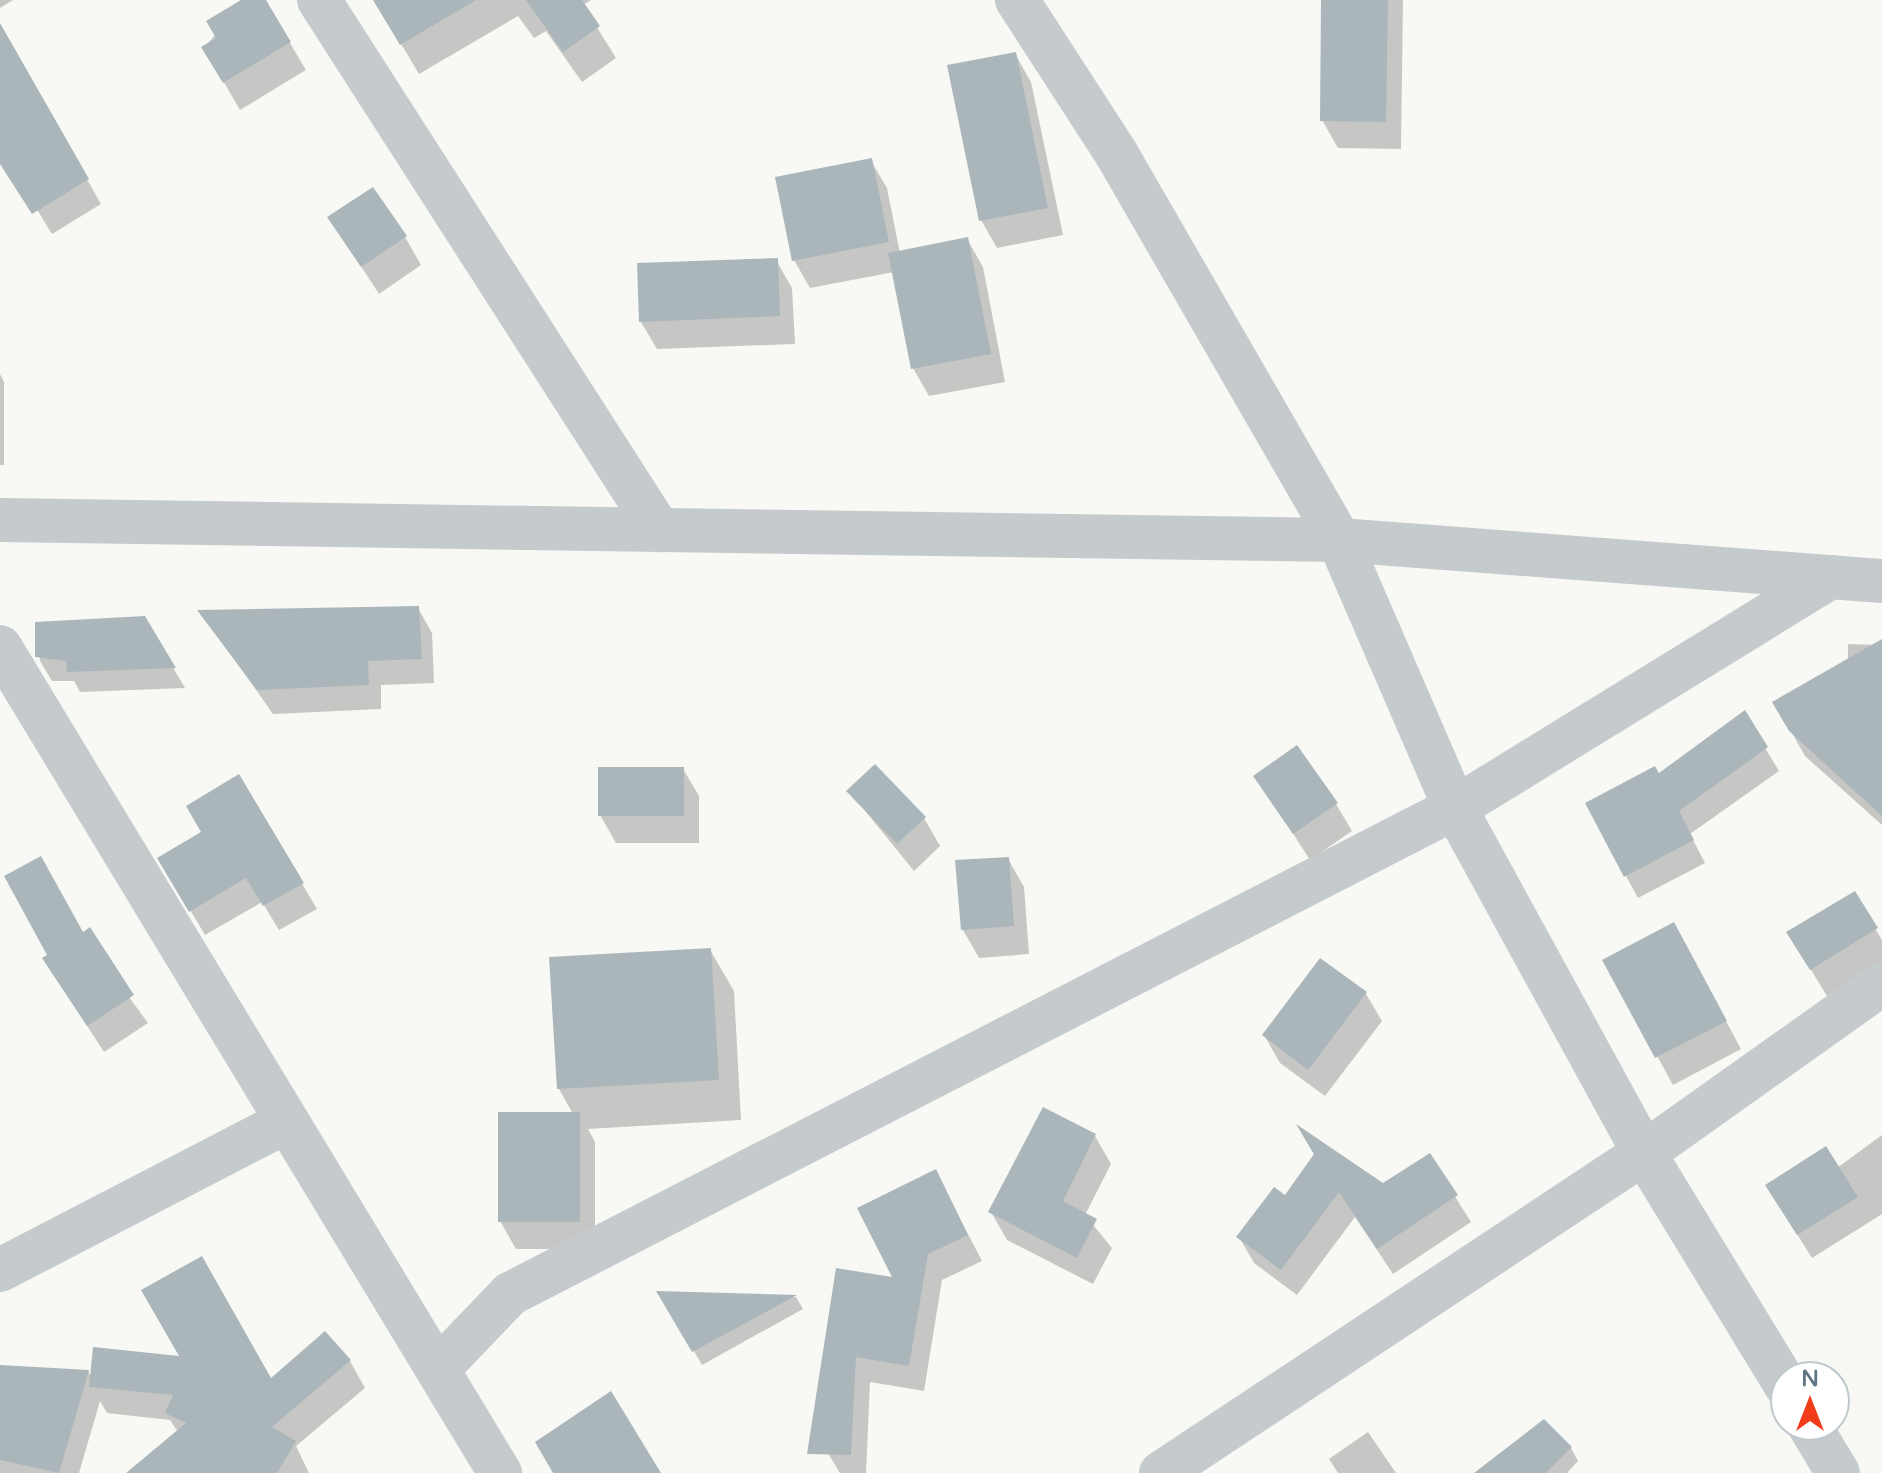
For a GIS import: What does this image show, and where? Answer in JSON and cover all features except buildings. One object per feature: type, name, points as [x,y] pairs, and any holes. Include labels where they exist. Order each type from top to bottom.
[{"type":"street","points":[[319,0],[659,530]]},
{"type":"street","points":[[1017,0],[1116,153],[1339,540],[1455,808],[1644,1153],[1771,1361]]},
{"type":"street","points":[[0,520],[1339,540],[1882,581]]},
{"type":"street","points":[[439,1368],[510,1294],[1455,808],[1831,577]]},
{"type":"street","points":[[0,647],[500,1473]]},
{"type":"street","points":[[1161,1473],[1644,1153],[1882,984]]},
{"type":"street","points":[[0,1270],[287,1121]]},
{"type":"street","points":[[1819,1441],[1838,1473]]}]
